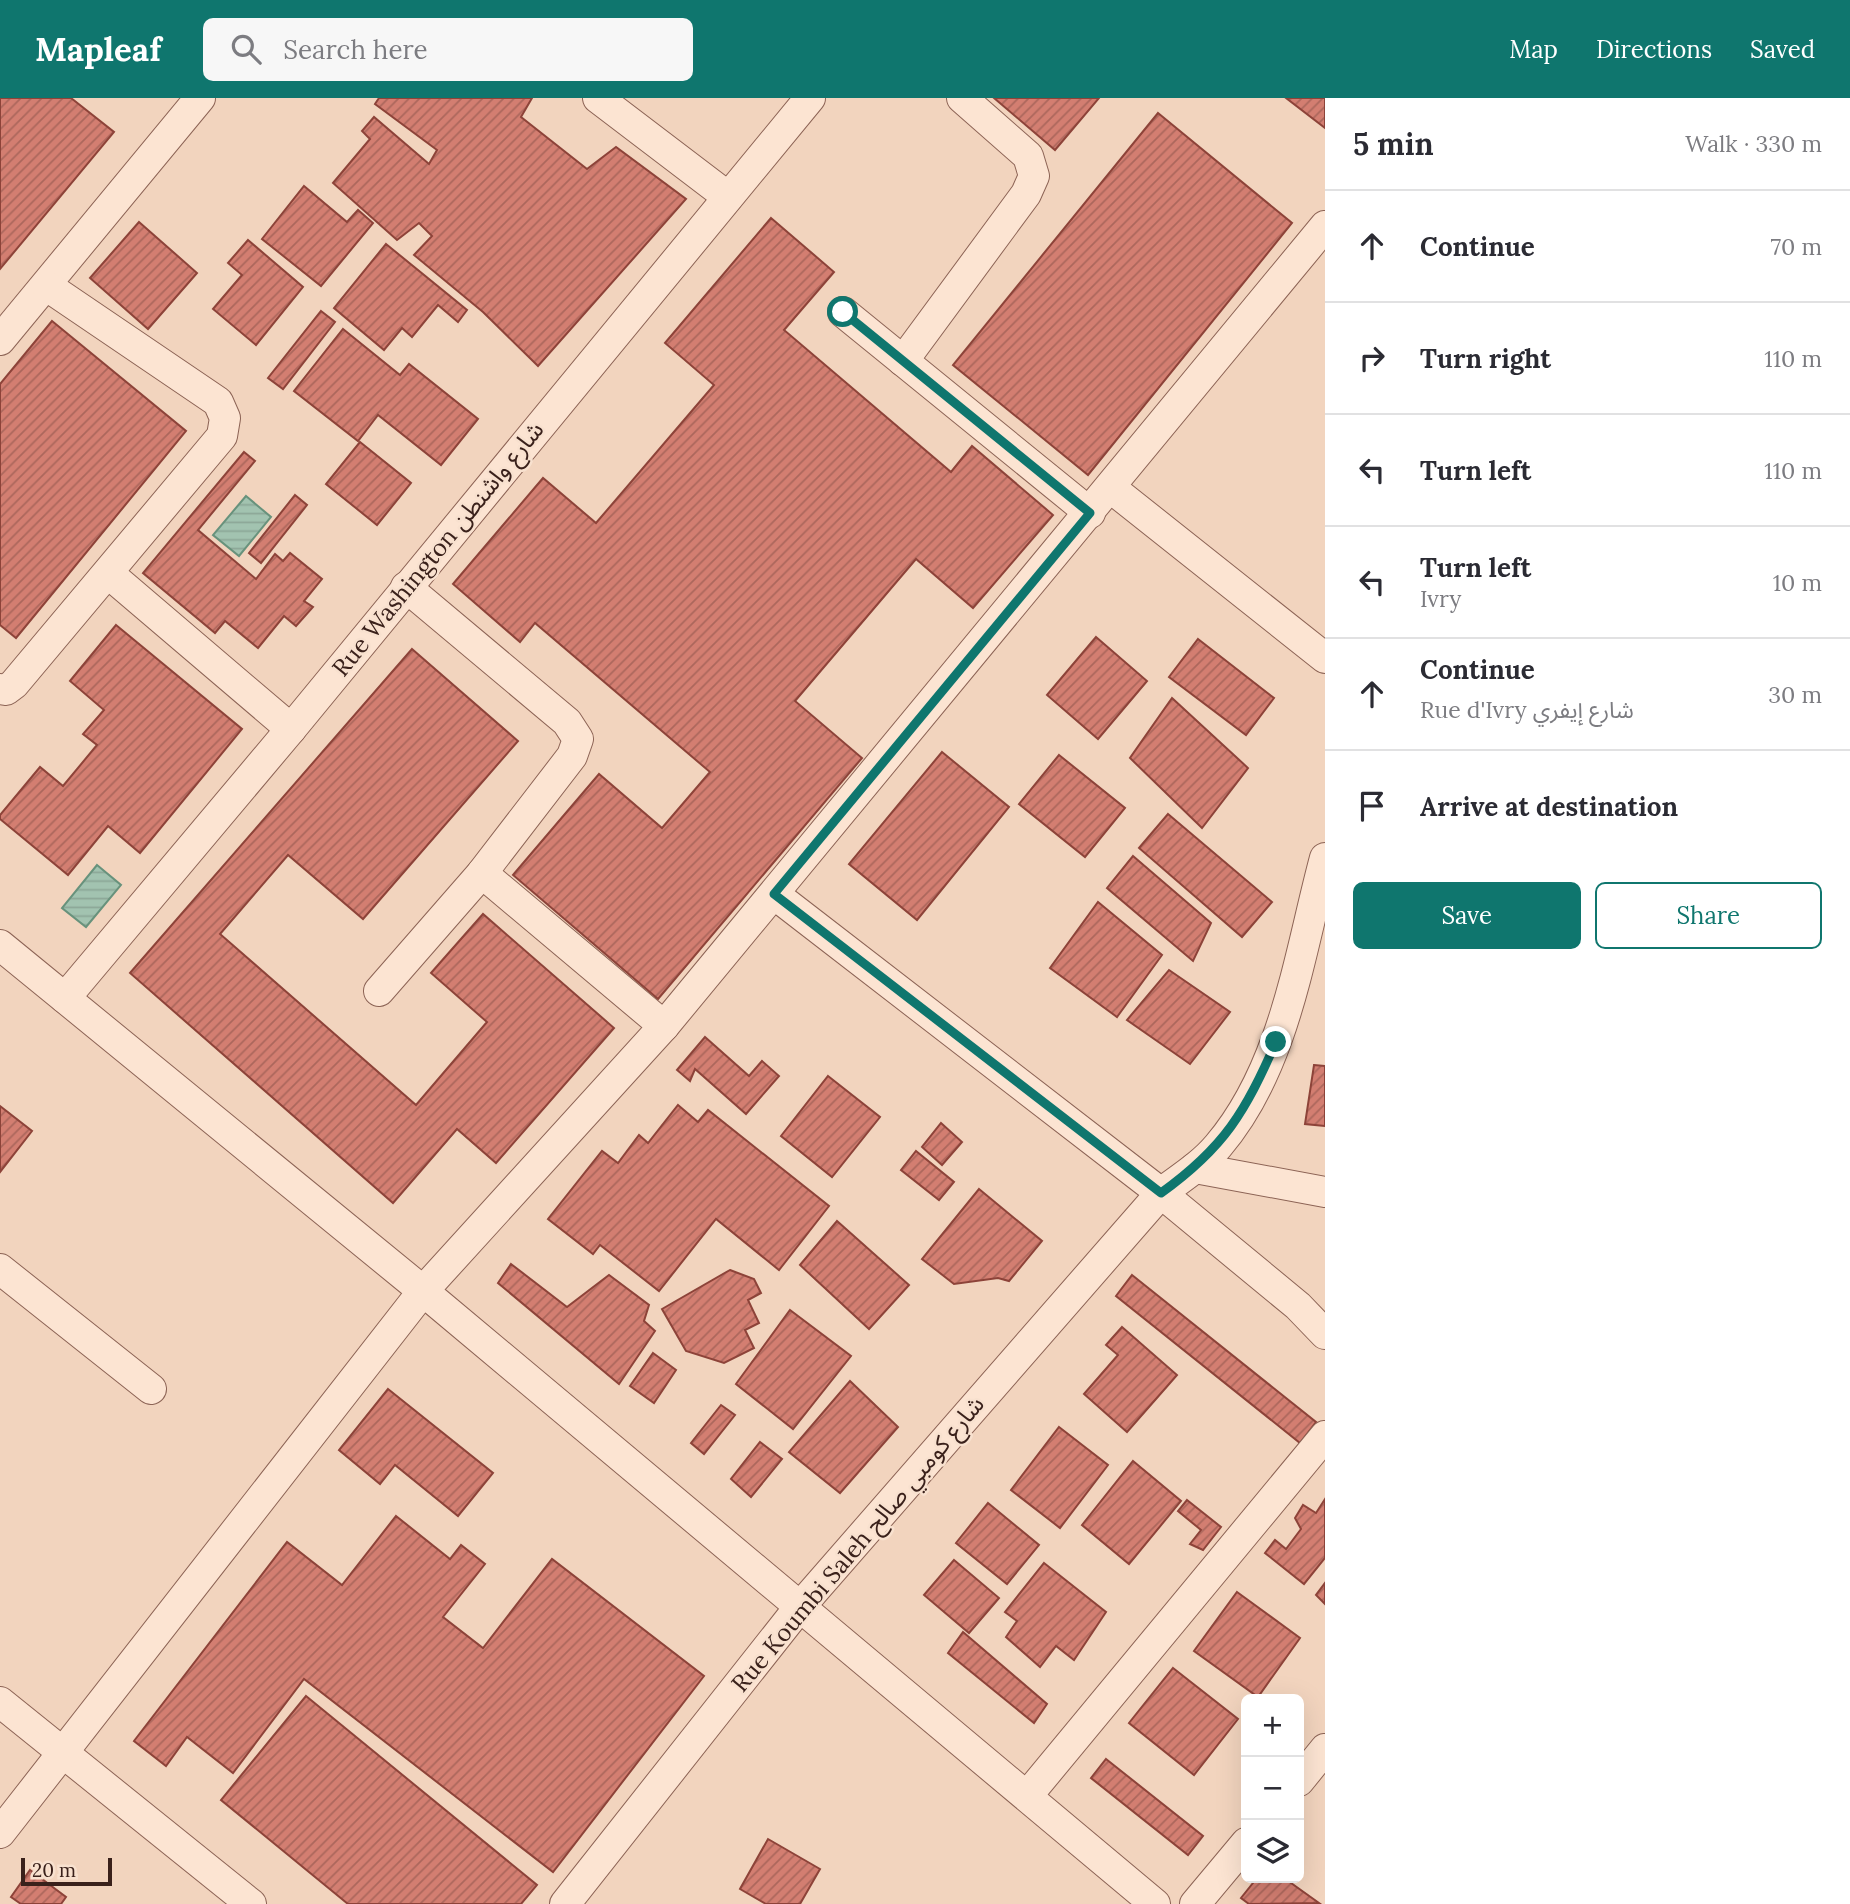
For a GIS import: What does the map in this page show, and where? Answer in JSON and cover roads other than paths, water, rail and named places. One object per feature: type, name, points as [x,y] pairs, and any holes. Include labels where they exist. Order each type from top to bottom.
[{"type":"street","points":[[0,340],[200,98]]},
{"type":"street","points":[[598,98],[728,197]]},
{"type":"street","name":"Rue Washington شارع واشنطن","points":[[65,998],[291,729],[810,98]]},
{"type":"street","points":[[903,361],[1026,194],[1034,176],[1028,156],[962,98]]},
{"type":"street","points":[[0,1833],[423,1291],[664,1026],[1325,226]]},
{"type":"street","points":[[0,689],[6,690],[14,684],[222,436],[225,418],[218,402],[47,286]]},
{"type":"street","points":[[843,312],[1090,513]]},
{"type":"street","points":[[1111,488],[1325,657]]},
{"type":"street","points":[[108,573],[291,729]]},
{"type":"street","points":[[379,991],[482,873],[572,756],[578,739],[567,722],[406,587]]},
{"type":"street","name":"Rue Koumbi Saleh شارع كومبي صالح","points":[[565,1904],[798,1609],[1161,1193],[1195,1168],[1218,1146],[1249,1103],[1276,1042],[1325,858]]},
{"type":"street","points":[[482,873],[664,1026]]},
{"type":"street","points":[[774,894],[1161,1193],[1298,1306],[1325,1334]]},
{"type":"street","points":[[0,945],[423,1291],[798,1609],[1027,1796],[1154,1904]]},
{"type":"street","points":[[1195,1168],[1325,1192]]},
{"type":"street","points":[[0,1269],[151,1389]]},
{"type":"street","points":[[1027,1796],[1325,1436]]},
{"type":"street","points":[[0,1702],[251,1904]]},
{"type":"street","points":[[1304,1775],[1325,1749]]},
{"type":"street","points":[[1195,1904],[1241,1849]]}]
